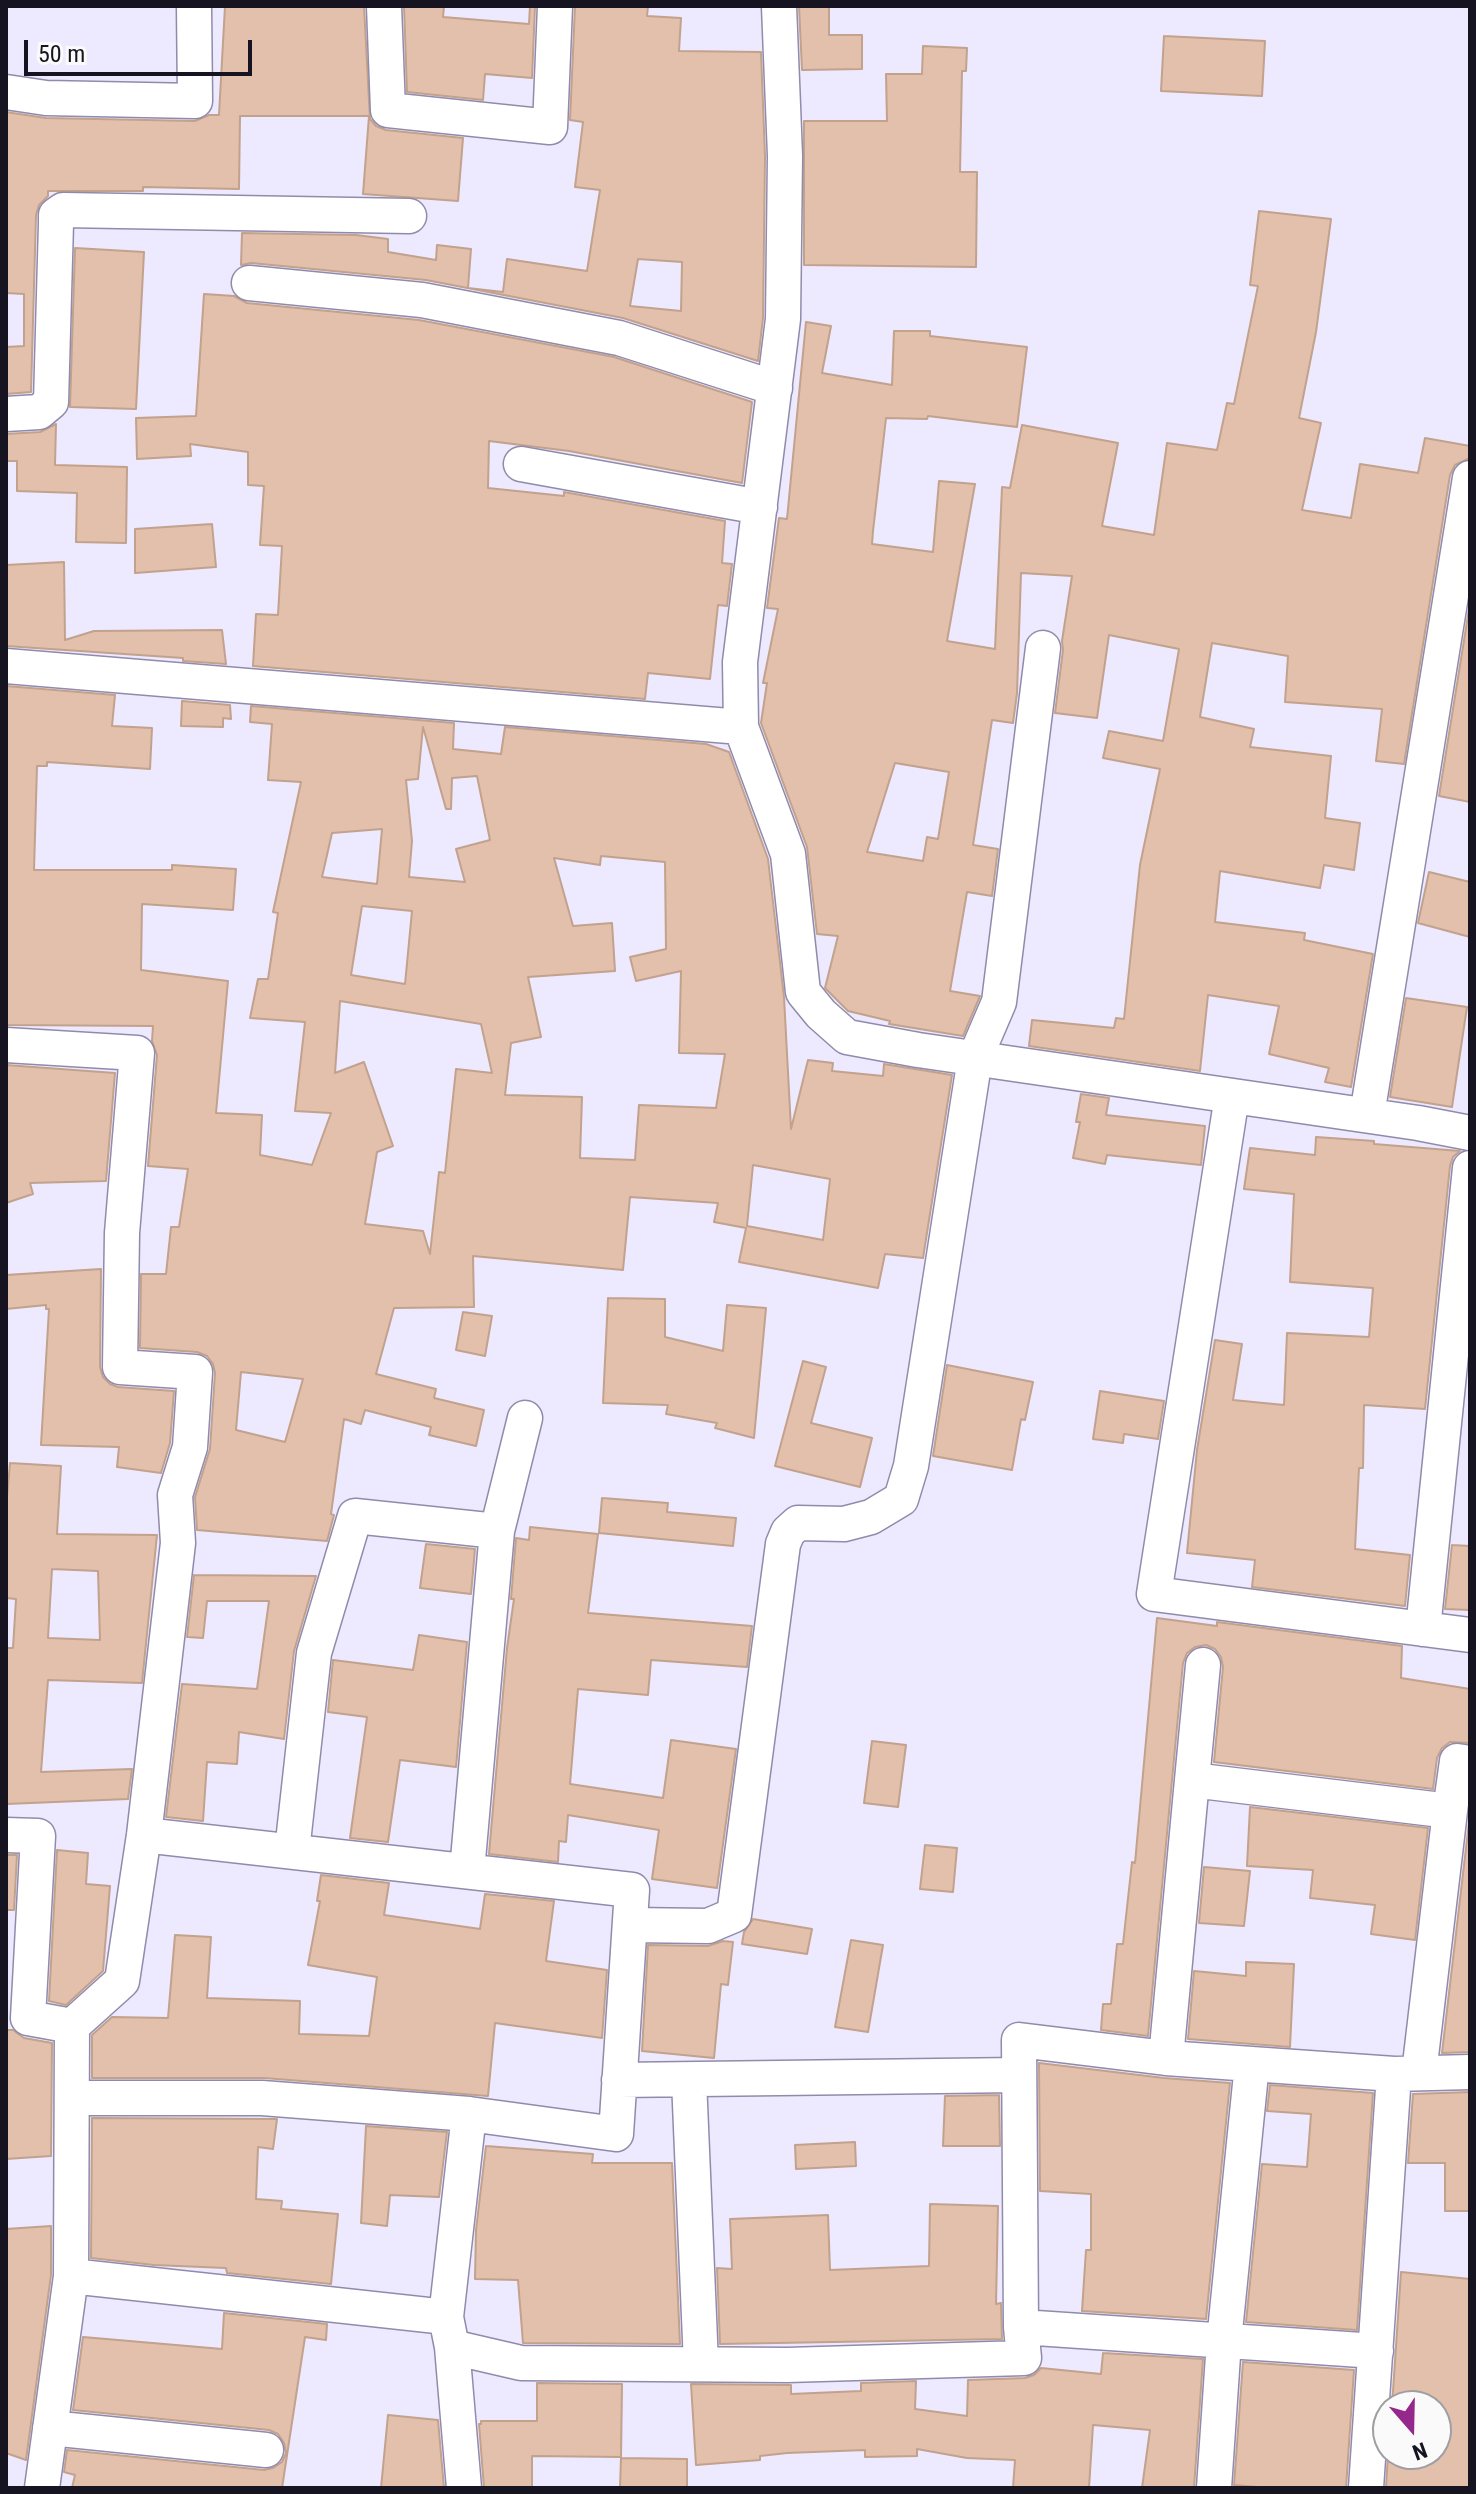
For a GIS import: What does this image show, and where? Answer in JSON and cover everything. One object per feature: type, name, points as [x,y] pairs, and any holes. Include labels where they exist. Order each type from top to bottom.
[{"type":"street","points":[[6,92],[46,98],[195,101],[194,6]]},
{"type":"street","points":[[384,6],[388,110],[550,127],[555,6]]},
{"type":"street","points":[[779,6],[785,156],[783,319],[740,662],[741,727],[788,854],[803,992],[821,1014],[847,1037],[1470,1133]]},
{"type":"street","points":[[6,414],[39,412],[51,402],[56,215],[63,210],[409,216]]},
{"type":"street","points":[[249,283],[422,300],[619,338],[775,388]]},
{"type":"street","points":[[521,464],[760,507]]},
{"type":"street","points":[[1367,1115],[1470,478]]},
{"type":"street","points":[[630,1925],[708,1926],[734,1915],[783,1544],[788,1532],[798,1523],[844,1524],[871,1517],[901,1499],[911,1466],[975,1058],[999,1002],[1043,648]]},
{"type":"street","points":[[6,666],[741,727]]},
{"type":"street","points":[[6,1045],[137,1053],[122,1233],[120,1367],[195,1372],[190,1447],[175,1495],[178,1543],[144,1835],[122,1981],[72,2026],[71,2276],[42,2488]]},
{"type":"street","points":[[1232,1096],[1154,1594],[1470,1635]]},
{"type":"street","points":[[1423,1629],[1470,1168]]},
{"type":"street","points":[[467,1871],[497,1531],[525,1418]]},
{"type":"street","points":[[292,1851],[314,1653],[355,1516],[497,1531]]},
{"type":"street","points":[[1166,2058],[1203,1665]]},
{"type":"street","points":[[1366,2488],[1376,2351],[1407,2073],[1457,1761],[1470,1763]]},
{"type":"street","points":[[1192,1780],[1450,1811]]},
{"type":"street","points":[[6,1835],[38,1836],[28,2018],[72,2026]]},
{"type":"street","points":[[73,2098],[262,2098],[469,2114],[616,2134],[632,1890],[144,1835]]},
{"type":"street","points":[[71,2276],[449,2332],[521,2363],[787,2365],[1024,2358],[1021,2327],[1019,2040],[1166,2058],[1407,2073],[1470,2072]]},
{"type":"street","points":[[1214,2488],[1224,2341],[1252,2064]]},
{"type":"street","points":[[619,2080],[1018,2075]]},
{"type":"street","points":[[689,2080],[701,2364]]},
{"type":"street","points":[[464,2488],[449,2332],[469,2114]]},
{"type":"street","points":[[1021,2327],[1376,2351]]},
{"type":"street","points":[[50,2428],[266,2450]]},
{"type":"building","points":[[225,6],[364,6],[370,119],[386,130],[463,138],[458,201],[363,194],[369,116],[240,116],[239,189],[143,187],[143,191],[48,191],[36,215],[31,392],[6,394],[6,347],[24,346],[24,294],[6,293],[6,112],[46,118],[195,121],[209,115],[219,115]]},
{"type":"building","points":[[404,6],[444,6],[443,17],[529,24],[530,6],[535,6],[532,78],[485,74],[483,100],[407,92]]},
{"type":"building","points":[[575,6],[648,6],[647,16],[681,18],[679,51],[761,52],[765,156],[763,318],[758,361],[623,318],[426,280],[251,263],[241,265],[242,233],[356,235],[388,239],[388,252],[436,260],[437,245],[471,249],[468,288],[503,292],[507,259],[587,271],[600,190],[575,187],[583,122],[570,120]],"holes":[[[638,259],[682,262],[681,311],[630,306]]]},
{"type":"building","points":[[799,6],[829,6],[829,35],[862,35],[862,69],[802,70]]},
{"type":"building","points":[[1164,36],[1265,41],[1262,96],[1161,91]]},
{"type":"building","points":[[923,46],[967,48],[966,71],[962,71],[960,172],[977,172],[976,267],[804,265],[804,121],[887,121],[886,74],[922,74]]},
{"type":"building","points":[[1259,211],[1331,219],[1316,332],[1299,418],[1321,423],[1302,510],[1351,518],[1360,464],[1418,473],[1425,438],[1470,446],[1470,458],[1455,465],[1450,475],[1404,764],[1376,761],[1382,709],[1285,702],[1288,656],[1212,643],[1200,717],[1254,729],[1250,747],[1331,756],[1325,818],[1360,823],[1354,870],[1324,865],[1320,888],[1220,871],[1215,922],[1305,933],[1304,940],[1373,954],[1351,1087],[1325,1082],[1329,1068],[1269,1054],[1279,1006],[1208,995],[1200,1071],[1029,1046],[1032,1020],[1114,1028],[1116,1018],[1124,1019],[1140,865],[1160,769],[1103,758],[1109,731],[1163,741],[1179,649],[1109,635],[1097,718],[1055,713],[1072,576],[1021,573],[1013,723],[992,720],[973,845],[998,849],[992,896],[967,892],[950,991],[980,996],[963,1036],[889,1024],[890,1021],[848,1011],[825,988],[838,936],[817,934],[807,847],[761,723],[767,683],[763,683],[778,609],[767,608],[779,518],[787,519],[806,322],[831,326],[822,373],[892,385],[894,331],[930,331],[930,336],[1027,347],[1017,427],[928,416],[927,419],[886,418],[873,531],[872,544],[933,552],[939,481],[975,484],[947,641],[995,649],[1002,487],[1010,488],[1022,425],[1118,443],[1102,526],[1154,535],[1167,443],[1217,450],[1227,403],[1234,404],[1258,286],[1250,285]],"holes":[[[895,763],[949,772],[938,839],[927,837],[923,861],[867,852]]]},
{"type":"building","points":[[75,248],[144,252],[136,409],[70,407]]},
{"type":"building","points":[[204,294],[234,296],[247,303],[419,320],[614,357],[752,402],[742,483],[569,451],[489,441],[488,488],[564,496],[564,492],[725,521],[722,563],[732,564],[727,606],[718,605],[710,679],[648,673],[645,699],[253,666],[256,614],[278,615],[282,546],[260,545],[264,486],[248,485],[248,452],[190,444],[191,456],[137,459],[136,418],[196,416]]},
{"type":"building","points":[[56,424],[55,465],[127,467],[126,543],[76,542],[77,493],[17,491],[17,461],[6,461],[6,434],[40,432]]},
{"type":"building","points":[[212,524],[216,567],[135,573],[135,529]]},
{"type":"building","points":[[64,562],[65,640],[94,631],[222,630],[226,664],[183,661],[183,658],[6,646],[6,565]]},
{"type":"building","points":[[1470,603],[1470,802],[1439,796]]},
{"type":"building","points":[[6,686],[115,695],[112,726],[152,728],[150,769],[47,762],[47,766],[37,766],[34,870],[172,870],[172,865],[236,869],[233,910],[142,904],[141,970],[228,981],[216,1113],[262,1115],[260,1155],[312,1165],[331,1113],[295,1111],[305,1022],[250,1018],[258,979],[268,979],[278,913],[273,912],[301,782],[268,780],[272,724],[250,722],[251,706],[454,723],[453,749],[501,754],[505,727],[706,744],[729,752],[768,859],[784,997],[791,1129],[808,1060],[833,1063],[832,1071],[883,1076],[884,1064],[952,1075],[923,1258],[885,1254],[878,1288],[739,1262],[746,1228],[714,1222],[718,1203],[630,1197],[623,1270],[473,1256],[474,1307],[394,1308],[376,1374],[436,1389],[434,1398],[484,1410],[476,1446],[429,1435],[431,1427],[365,1410],[361,1424],[344,1419],[331,1514],[334,1515],[327,1541],[197,1530],[195,1497],[210,1449],[213,1364],[207,1356],[197,1352],[140,1348],[141,1274],[166,1274],[171,1227],[179,1227],[188,1169],[148,1166],[157,1055],[152,1041],[153,1026],[6,1025]],"holes":[[[423,727],[446,809],[451,809],[452,778],[477,776],[490,840],[456,849],[465,882],[409,877],[412,841],[406,780],[418,779]],[[382,829],[377,884],[322,877],[332,833]],[[601,856],[665,862],[666,949],[630,957],[636,981],[681,971],[679,1053],[725,1054],[716,1108],[639,1105],[635,1160],[580,1158],[582,1097],[505,1095],[511,1043],[541,1037],[528,977],[615,971],[612,923],[573,926],[554,858],[600,865]],[[362,906],[412,911],[405,984],[351,975]],[[340,1001],[481,1024],[492,1073],[456,1069],[445,1173],[439,1172],[430,1254],[423,1231],[365,1224],[377,1152],[393,1146],[364,1062],[335,1073]],[[753,1165],[830,1179],[823,1240],[747,1226]],[[241,1372],[303,1379],[285,1442],[236,1430]]]},
{"type":"building","points":[[182,701],[230,705],[231,719],[223,718],[223,727],[181,726]]},
{"type":"building","points":[[1429,872],[1470,882],[1470,937],[1418,923]]},
{"type":"building","points":[[1406,998],[1467,1007],[1452,1107],[1390,1097]]},
{"type":"building","points":[[6,1065],[115,1073],[106,1181],[30,1183],[33,1194],[6,1203]]},
{"type":"building","points":[[1081,1094],[1109,1098],[1106,1115],[1205,1126],[1201,1165],[1107,1155],[1105,1164],[1073,1158],[1080,1122],[1076,1122]]},
{"type":"building","points":[[1316,1137],[1460,1151],[1453,1157],[1450,1166],[1425,1409],[1364,1405],[1363,1468],[1359,1468],[1355,1549],[1410,1555],[1405,1606],[1252,1587],[1255,1560],[1187,1553],[1197,1450],[1215,1340],[1242,1344],[1233,1400],[1284,1405],[1287,1333],[1369,1337],[1373,1288],[1290,1282],[1294,1194],[1244,1189],[1250,1148],[1315,1155]]},
{"type":"building","points":[[101,1269],[100,1367],[103,1377],[118,1387],[174,1391],[170,1443],[161,1473],[117,1467],[119,1447],[41,1445],[49,1309],[46,1305],[6,1309],[6,1275]]},
{"type":"building","points":[[608,1298],[665,1299],[665,1337],[723,1351],[727,1305],[766,1308],[754,1438],[715,1428],[717,1423],[666,1414],[668,1405],[603,1403]]},
{"type":"building","points":[[463,1312],[492,1316],[485,1356],[456,1350]]},
{"type":"building","points":[[803,1361],[826,1367],[811,1423],[872,1438],[860,1487],[775,1466]]},
{"type":"building","points":[[947,1365],[1033,1382],[1025,1420],[1021,1419],[1012,1470],[933,1456]]},
{"type":"building","points":[[1100,1391],[1164,1401],[1158,1439],[1124,1434],[1123,1443],[1093,1439]]},
{"type":"building","points":[[10,1463],[61,1466],[57,1534],[157,1535],[142,1683],[48,1680],[41,1772],[132,1769],[128,1799],[6,1804],[6,1648],[13,1648],[16,1599],[6,1598],[6,1508]],"holes":[[[52,1569],[98,1571],[100,1640],[48,1638]]]},
{"type":"building","points":[[602,1498],[668,1503],[667,1512],[736,1518],[733,1546],[599,1533]]},
{"type":"building","points":[[530,1527],[598,1534],[588,1613],[752,1626],[747,1667],[651,1660],[648,1695],[578,1689],[570,1784],[663,1798],[671,1740],[736,1749],[717,1888],[652,1879],[659,1830],[568,1815],[566,1842],[559,1841],[558,1862],[489,1854],[514,1599],[511,1599],[516,1538],[529,1540]]},
{"type":"building","points":[[426,1544],[475,1549],[471,1594],[420,1588]]},
{"type":"building","points":[[1452,1545],[1470,1546],[1470,1610],[1445,1609]]},
{"type":"building","points":[[194,1575],[316,1576],[294,1651],[284,1739],[239,1732],[237,1764],[207,1762],[203,1821],[166,1817],[182,1684],[257,1689],[269,1601],[207,1601],[203,1638],[187,1637]]},
{"type":"building","points":[[1157,1618],[1217,1626],[1217,1622],[1402,1646],[1401,1678],[1470,1689],[1470,1743],[1450,1742],[1442,1748],[1437,1758],[1433,1789],[1214,1762],[1223,1667],[1221,1657],[1215,1649],[1206,1645],[1195,1647],[1187,1653],[1183,1663],[1148,2036],[1101,2030],[1103,2004],[1111,2004],[1117,1944],[1123,1944],[1132,1862],[1135,1863]]},
{"type":"building","points":[[419,1635],[467,1642],[456,1767],[400,1760],[388,1842],[350,1838],[367,1717],[328,1712],[333,1660],[413,1670]]},
{"type":"building","points":[[872,1741],[906,1745],[898,1807],[864,1803]]},
{"type":"building","points":[[1250,1807],[1428,1828],[1415,1940],[1371,1934],[1375,1905],[1310,1898],[1313,1870],[1247,1866]]},
{"type":"building","points":[[1470,1814],[1470,2052],[1442,2053]]},
{"type":"building","points":[[925,1845],[957,1848],[953,1892],[920,1889]]},
{"type":"building","points":[[57,1850],[88,1853],[86,1884],[110,1886],[103,1971],[66,2005],[49,2001]]},
{"type":"building","points":[[6,1855],[17,1855],[14,1910],[6,1910]]},
{"type":"building","points":[[1204,1867],[1250,1871],[1244,1926],[1199,1923]]},
{"type":"building","points":[[321,1875],[389,1883],[384,1915],[480,1929],[485,1894],[554,1901],[546,1961],[607,1970],[602,2038],[495,2023],[488,2096],[264,2078],[92,2078],[92,2035],[112,2017],[168,2018],[175,1935],[211,1937],[207,1998],[300,2001],[299,2034],[369,2036],[377,1977],[308,1965],[320,1901],[317,1901]]},
{"type":"building","points":[[753,1919],[812,1929],[807,1954],[742,1944],[744,1932]]},
{"type":"building","points":[[851,1940],[883,1945],[868,2032],[835,2027]]},
{"type":"building","points":[[723,1941],[733,1942],[728,1985],[721,1984],[714,2058],[642,2051],[648,1945],[708,1946]]},
{"type":"building","points":[[1246,1962],[1294,1964],[1290,2047],[1188,2039],[1194,1971],[1246,1976]]},
{"type":"building","points":[[6,2030],[13,2030],[24,2038],[52,2043],[51,2156],[6,2159]]},
{"type":"building","points":[[1039,2063],[1230,2083],[1206,2319],[1082,2311],[1086,2250],[1091,2250],[1091,2194],[1040,2191]]},
{"type":"building","points":[[1270,2085],[1373,2093],[1357,2330],[1246,2322],[1262,2164],[1307,2167],[1311,2114],[1267,2111]]},
{"type":"building","points":[[1470,2092],[1470,2211],[1445,2211],[1445,2163],[1408,2163],[1413,2094]]},
{"type":"building","points":[[999,2095],[1000,2146],[943,2146],[945,2096]]},
{"type":"building","points":[[92,2118],[277,2119],[273,2149],[258,2147],[256,2199],[282,2201],[281,2209],[338,2214],[331,2284],[227,2273],[226,2268],[91,2258]]},
{"type":"building","points":[[366,2126],[447,2132],[439,2197],[390,2195],[387,2226],[361,2223]]},
{"type":"building","points":[[855,2142],[856,2166],[796,2169],[795,2145]]},
{"type":"building","points":[[486,2146],[593,2154],[592,2163],[672,2163],[680,2344],[523,2343],[518,2280],[475,2279],[476,2230]]},
{"type":"building","points":[[930,2204],[998,2206],[996,2304],[1001,2303],[1002,2339],[720,2344],[717,2268],[732,2269],[730,2219],[828,2215],[830,2270],[929,2266]]},
{"type":"building","points":[[51,2226],[51,2275],[26,2460],[6,2453],[6,2229]]},
{"type":"building","points":[[1401,2272],[1470,2279],[1469,2488],[1386,2488],[1387,2470],[1452,2470],[1452,2390],[1393,2390]]},
{"type":"building","points":[[224,2313],[327,2324],[326,2340],[305,2337],[282,2488],[72,2488],[75,2475],[64,2472],[67,2450],[264,2470],[282,2462],[286,2453],[284,2443],[278,2434],[269,2430],[73,2410],[83,2337],[222,2349]]},
{"type":"building","points":[[1103,2353],[1203,2359],[1194,2488],[1142,2488],[1150,2430],[1093,2425],[1089,2488],[1013,2488],[1015,2460],[967,2458],[917,2449],[917,2456],[865,2457],[865,2450],[787,2453],[760,2456],[760,2460],[696,2465],[691,2384],[791,2385],[791,2394],[861,2391],[861,2383],[916,2381],[915,2409],[967,2416],[968,2380],[1025,2378],[1041,2368],[1101,2374]]},
{"type":"building","points":[[1243,2362],[1354,2370],[1346,2488],[1234,2485]]},
{"type":"building","points":[[537,2383],[622,2384],[621,2457],[532,2456],[532,2488],[484,2488],[479,2424],[481,2421],[537,2421]]},
{"type":"building","points":[[388,2415],[438,2420],[444,2488],[381,2488]]},
{"type":"building","points":[[621,2458],[687,2459],[687,2488],[620,2488]]}]
